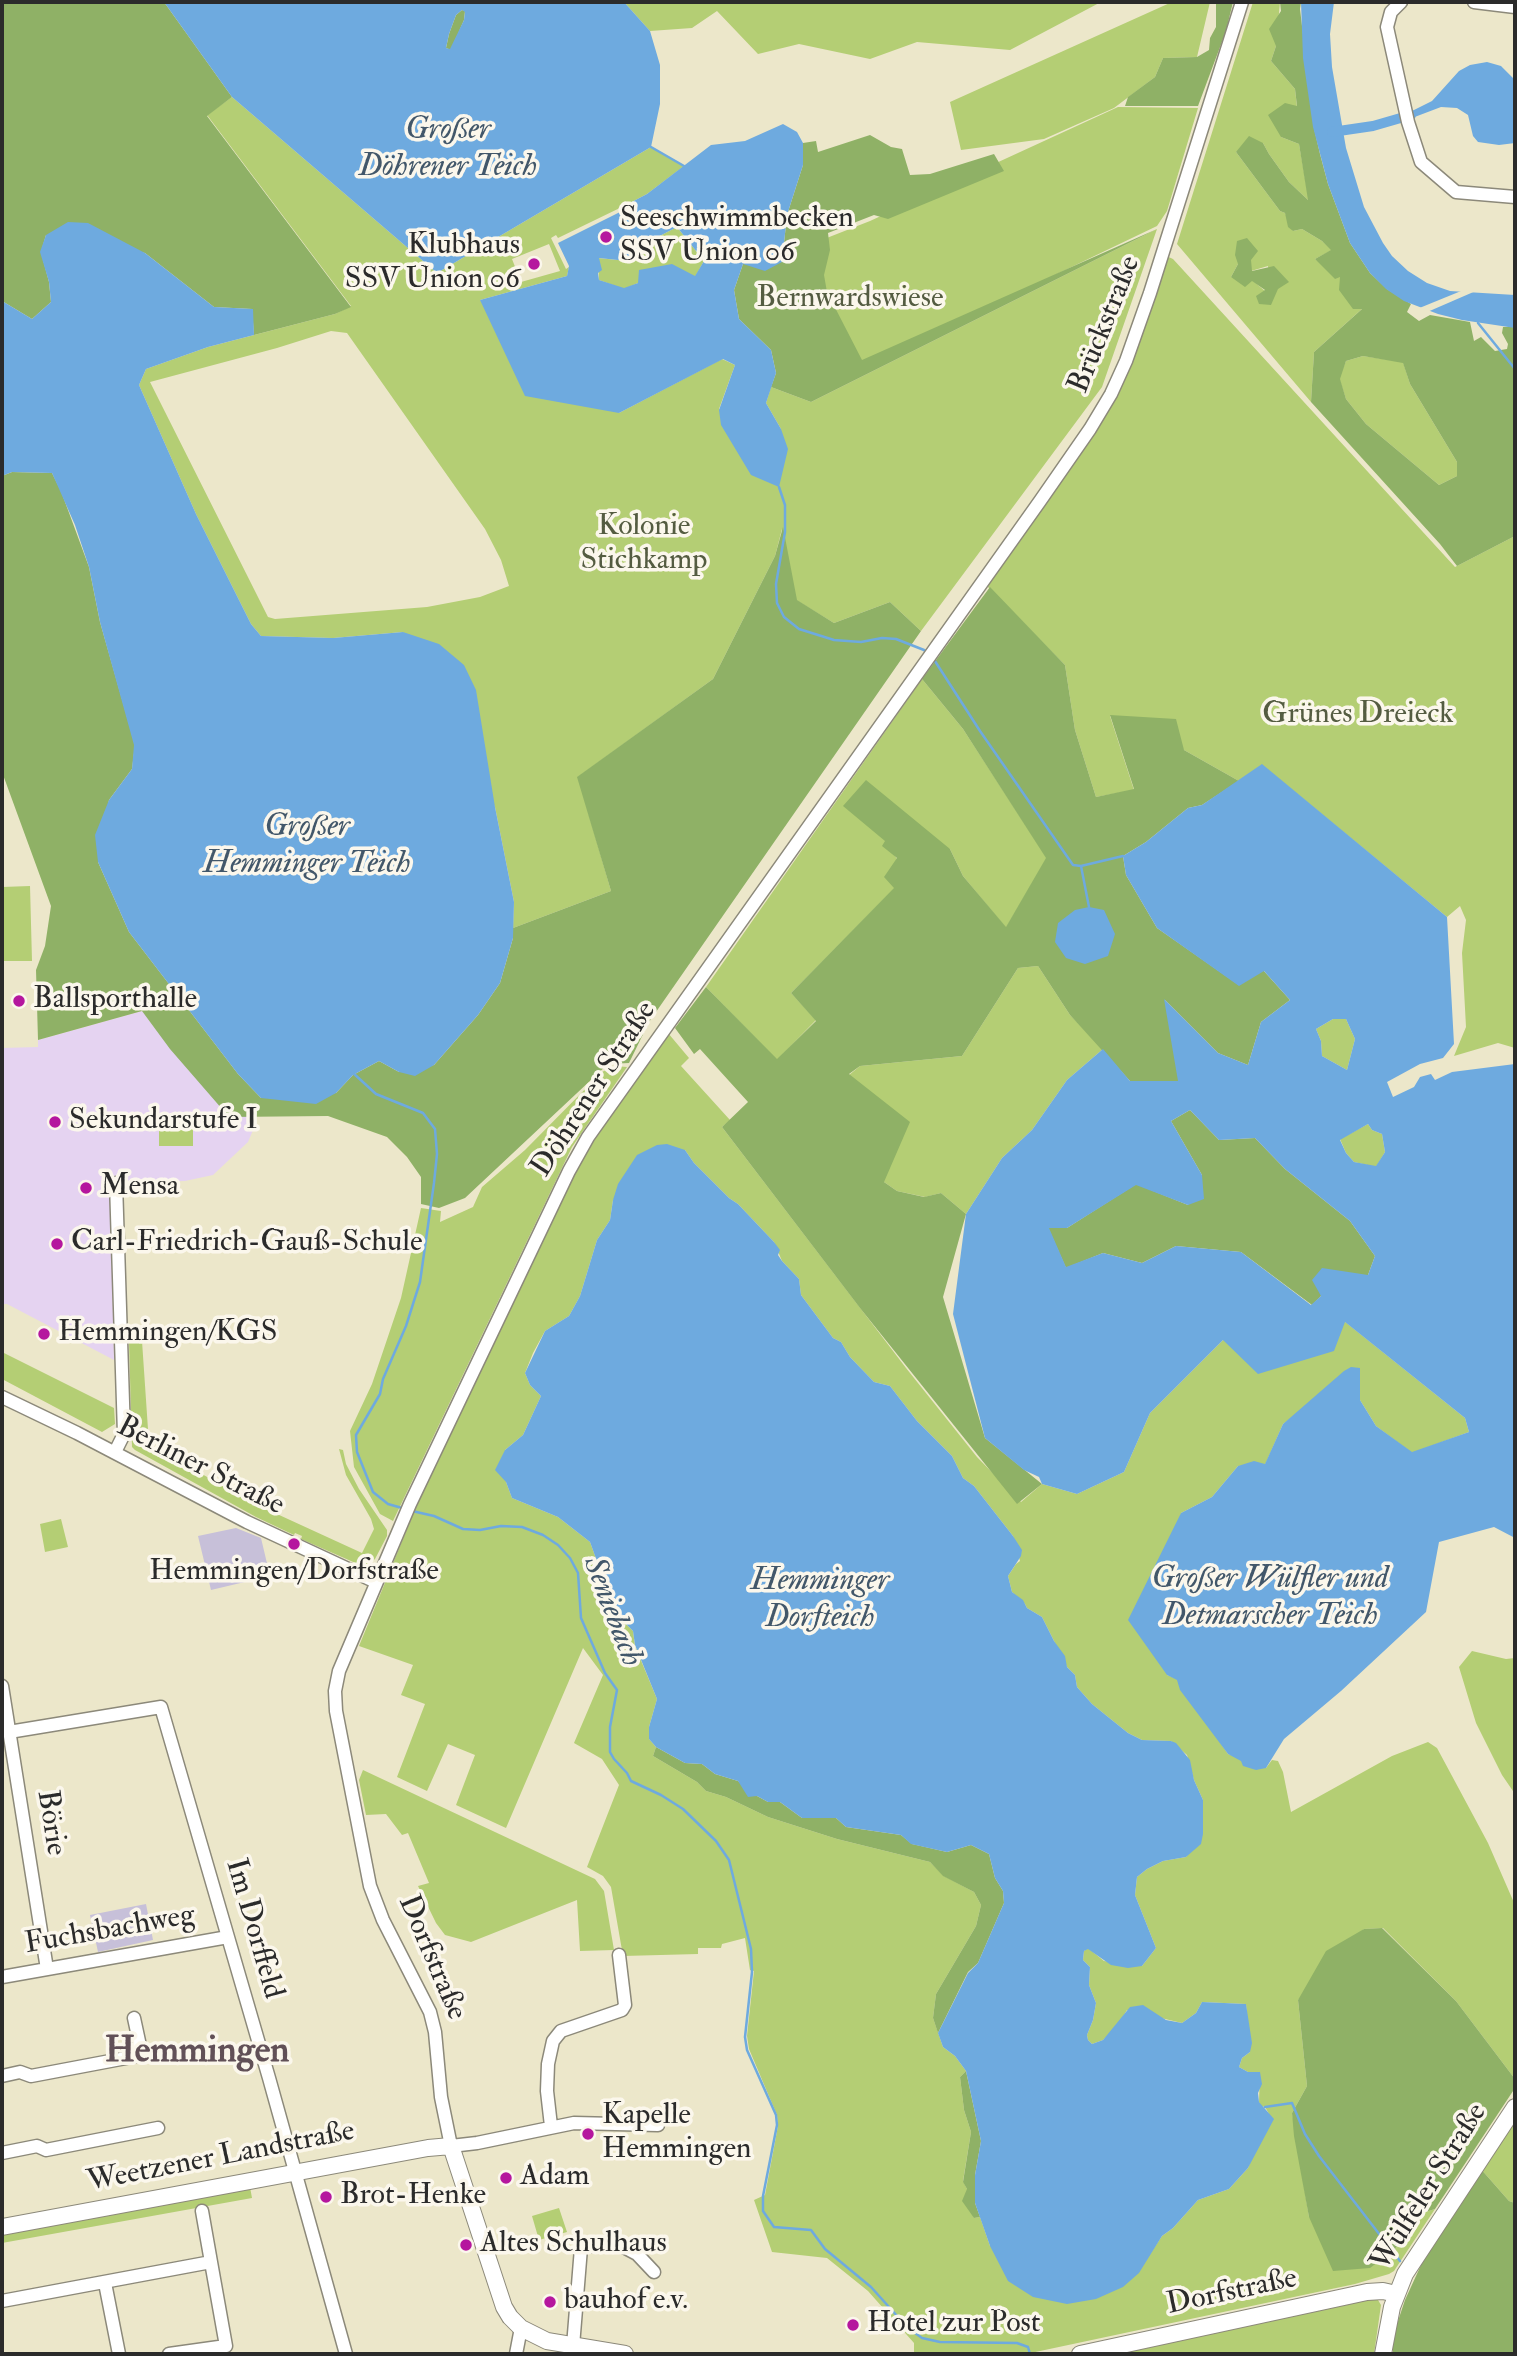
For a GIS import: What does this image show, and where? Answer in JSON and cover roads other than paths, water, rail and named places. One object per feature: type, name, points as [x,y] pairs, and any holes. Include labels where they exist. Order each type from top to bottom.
[{"type":"main road","name":"Wülfeler Straße","points":[[1383,2348],[1396,2294],[1420,2249],[1515,2107]]},
{"type":"main road","name":"Weetzener Landstraße","points":[[2,2227],[428,2148],[451,2146]]},
{"type":"main road","name":"Dorfstraße","points":[[451,2146],[504,2307],[522,2328],[547,2341],[625,2354]]},
{"type":"main road","name":"Dorfstraße","points":[[1080,2354],[1367,2292],[1396,2294]]},
{"type":"street","name":"Brückstraße","points":[[923,665],[1074,453],[1119,377],[1150,293],[1242,2]]},
{"type":"street","points":[[1401,2],[1391,12],[1387,27],[1407,116],[1421,162],[1456,192],[1515,197]]},
{"type":"street","points":[[1474,2],[1515,7]]},
{"type":"street","name":"Döhrener Straße","points":[[376,1582],[403,1518],[569,1171],[599,1121],[923,665]]},
{"type":"street","points":[[114,1452],[124,1434],[116,1184]]},
{"type":"street","name":"Berliner Straße","points":[[3,1400],[114,1452],[247,1522],[376,1582]]},
{"type":"street","name":"Dorfstraße","points":[[376,1582],[339,1671],[335,1692],[336,1711],[370,1886],[383,1920],[426,2004],[436,2032],[442,2097],[451,2146]]},
{"type":"street","name":"Börie","points":[[2,1686],[47,1969]]},
{"type":"street","name":"Im Dorffeld","points":[[9,1732],[161,1707],[346,2354]]},
{"type":"street","name":"Fuchsbachweg","points":[[2,1977],[228,1937]]},
{"type":"street","points":[[551,2126],[547,2091],[548,2064],[554,2040],[561,2031],[622,2010],[625,2005],[619,1955]]},
{"type":"street","points":[[2,2076],[20,2072],[31,2076],[142,2054],[134,2018]]},
{"type":"street","points":[[451,2146],[574,2123],[658,2125]]},
{"type":"street","points":[[2,2152],[37,2146],[46,2150],[158,2128]]},
{"type":"street","points":[[169,2354],[226,2346],[202,2211]]},
{"type":"street","points":[[573,2346],[581,2248],[620,2245],[637,2255],[654,2272]]},
{"type":"street","points":[[2,2301],[211,2262]]},
{"type":"street","points":[[105,2283],[119,2354]]},
{"type":"street","points":[[516,2354],[522,2328]]},
{"type":"water","name":"Großer Döhrener Teich","points":[[164,2],[624,2],[650,31],[660,65],[660,104],[651,147],[437,273],[232,97]],"holes":[[[462,10],[465,12],[450,49],[446,48],[456,15]]]},
{"type":"water","points":[[1301,2],[1334,2],[1330,34],[1332,67],[1346,148],[1364,207],[1383,243],[1408,271],[1427,283],[1450,291],[1515,295],[1515,328],[1462,320],[1404,301],[1386,289],[1370,273],[1350,243],[1328,184],[1313,127],[1303,58]]},
{"type":"water","points":[[1487,62],[1501,66],[1515,80],[1515,143],[1499,145],[1478,142],[1473,136],[1468,115],[1457,108],[1441,107],[1412,118],[1410,112],[1432,101],[1459,71],[1470,65]]},
{"type":"water","points":[[783,124],[797,132],[803,143],[803,165],[787,215],[782,262],[765,271],[743,264],[734,290],[739,319],[771,350],[776,373],[766,403],[781,429],[788,449],[779,487],[751,475],[721,425],[719,410],[735,365],[723,359],[619,413],[525,396],[480,300],[567,276],[569,266],[558,243],[628,208],[626,205],[647,194],[711,145],[745,141]],"holes":[[[677,227],[704,261],[695,276],[672,264],[639,270],[638,283],[624,288],[599,280],[598,273],[602,270],[599,258],[627,261],[648,242]]]},
{"type":"water","name":"Großer Hemminger Teich","points":[[68,222],[88,223],[145,253],[214,307],[253,309],[254,335],[208,347],[146,369],[139,385],[196,514],[251,624],[261,636],[333,638],[403,632],[439,644],[464,665],[476,690],[514,902],[513,938],[500,983],[478,1015],[434,1065],[415,1076],[399,1072],[379,1061],[353,1075],[336,1093],[316,1104],[261,1098],[238,1074],[129,932],[98,862],[95,835],[109,800],[132,769],[134,745],[100,622],[89,567],[75,525],[52,473],[12,472],[2,476],[2,301],[32,319],[51,302],[49,282],[40,252],[46,235]]},
{"type":"water","name":"Großer Wülfler und Detmarscher Teich","points":[[1262,764],[1447,917],[1454,1044],[1443,1058],[1420,1064],[1387,1082],[1393,1097],[1414,1087],[1420,1077],[1431,1074],[1435,1080],[1452,1072],[1515,1064],[1515,1538],[1494,1527],[1439,1542],[1426,1612],[1341,1691],[1284,1739],[1266,1768],[1256,1770],[1243,1766],[1241,1761],[1228,1754],[1180,1690],[1177,1680],[1167,1675],[1128,1620],[1181,1513],[1212,1497],[1238,1466],[1254,1461],[1265,1464],[1283,1424],[1351,1367],[1360,1368],[1360,1400],[1376,1426],[1412,1452],[1469,1432],[1465,1418],[1345,1322],[1334,1351],[1258,1374],[1223,1340],[1150,1413],[1124,1472],[1077,1494],[1042,1484],[1039,1477],[1024,1470],[985,1438],[953,1314],[966,1214],[1002,1158],[1032,1130],[1067,1080],[1103,1049],[1130,1081],[1178,1081],[1164,999],[1218,1053],[1248,1065],[1261,1022],[1290,1000],[1264,971],[1239,986],[1157,928],[1126,875],[1123,856],[1146,842],[1188,808],[1202,805]],"holes":[[[1333,1019],[1346,1019],[1355,1039],[1347,1070],[1322,1056],[1321,1041],[1316,1029]],[[1190,1110],[1219,1140],[1255,1138],[1285,1169],[1350,1221],[1375,1256],[1368,1275],[1322,1268],[1312,1280],[1321,1296],[1311,1305],[1241,1252],[1176,1246],[1142,1263],[1103,1253],[1066,1267],[1049,1228],[1067,1228],[1136,1185],[1188,1205],[1204,1199],[1202,1175],[1171,1121]],[[1368,1124],[1372,1130],[1382,1134],[1385,1152],[1376,1166],[1354,1162],[1340,1140]]]},
{"type":"water","points":[[1089,907],[1104,910],[1115,934],[1108,956],[1085,964],[1066,958],[1055,942],[1058,923],[1075,910]]},
{"type":"water","name":"Hemminger Dorfteich","points":[[667,1144],[685,1150],[694,1163],[774,1242],[780,1250],[778,1255],[782,1261],[799,1279],[801,1295],[833,1338],[841,1342],[850,1357],[874,1382],[890,1386],[917,1421],[952,1456],[963,1478],[974,1486],[1013,1536],[1022,1550],[1008,1576],[1012,1592],[1023,1600],[1027,1608],[1042,1617],[1065,1656],[1067,1667],[1075,1675],[1077,1687],[1092,1704],[1128,1733],[1142,1740],[1176,1743],[1190,1760],[1194,1780],[1203,1800],[1201,1844],[1186,1857],[1163,1861],[1137,1877],[1135,1895],[1156,1948],[1142,1966],[1128,1968],[1111,1965],[1088,1949],[1084,1951],[1083,1960],[1090,1967],[1089,1985],[1096,2003],[1088,2040],[1092,2044],[1103,2040],[1130,2007],[1143,2005],[1166,2020],[1182,2023],[1196,2013],[1202,2002],[1246,2004],[1252,2043],[1250,2052],[1242,2058],[1239,2067],[1248,2072],[1260,2072],[1262,2084],[1258,2093],[1259,2102],[1274,2119],[1248,2168],[1229,2189],[1198,2200],[1173,2228],[1162,2236],[1139,2273],[1123,2287],[1096,2299],[1067,2304],[1033,2297],[1008,2281],[990,2246],[975,2203],[975,2175],[981,2141],[966,2071],[955,2056],[943,2047],[938,2033],[968,1973],[978,1963],[1004,1903],[1003,1891],[995,1878],[989,1854],[971,1845],[947,1852],[911,1844],[901,1835],[846,1827],[836,1818],[802,1818],[780,1802],[768,1802],[757,1796],[748,1797],[738,1781],[715,1774],[702,1764],[685,1763],[656,1747],[649,1739],[649,1727],[657,1699],[635,1645],[633,1631],[617,1615],[605,1591],[590,1542],[558,1517],[512,1498],[506,1482],[495,1470],[505,1450],[523,1435],[541,1396],[530,1385],[525,1373],[545,1331],[569,1316],[580,1296],[597,1240],[610,1220],[618,1184],[637,1155],[657,1145]]},
{"type":"waterway","points":[[1332,132],[1373,126],[1411,115]]},
{"type":"waterway","points":[[651,147],[684,166]]},
{"type":"waterway","points":[[1478,323],[1515,369]]},
{"type":"waterway","points":[[779,487],[785,505],[785,532],[776,584],[777,603],[784,617],[799,629],[834,640],[861,642],[882,638],[896,639],[928,654]]},
{"type":"waterway","points":[[933,658],[1073,865],[1081,866],[1123,856]]},
{"type":"waterway","points":[[1081,866],[1089,907]]},
{"type":"waterway","name":"Seniebach","points":[[352,1072],[376,1094],[423,1113],[435,1129],[437,1154],[420,1282],[406,1326],[383,1379],[380,1394],[356,1435],[357,1452],[373,1492],[388,1504],[402,1508]]},
{"type":"waterway","name":"Seniebach","points":[[412,1511],[434,1516],[463,1529],[522,1527],[543,1535],[558,1545],[570,1558],[578,1573],[581,1618],[605,1673],[617,1690],[610,1727],[610,1752],[631,1781],[683,1809],[716,1841],[729,1860],[751,1949],[752,1972],[745,2037],[747,2050],[776,2115],[777,2125],[763,2196],[763,2211],[774,2227],[811,2230],[825,2249],[871,2287],[907,2327],[922,2338],[940,2342],[1017,2343],[1028,2347],[1030,2354]]},
{"type":"waterway","points":[[1265,2107],[1292,2103],[1305,2134],[1319,2156],[1400,2261]]},
{"type":"place","name":"Seeschwimmbecken SSV Union 06","points":[[606,237]]},
{"type":"place","name":"Klubhaus SSV Union 06","points":[[534,264]]},
{"type":"place","name":"Ballsporthalle","points":[[19,1001]]},
{"type":"place","name":"Sekundarstufe I","points":[[55,1122]]},
{"type":"place","name":"Mensa","points":[[86,1188]]},
{"type":"place","name":"Carl-Friedrich-Gauß-Schule","points":[[57,1244]]},
{"type":"place","name":"Hemmingen/KGS","points":[[44,1334]]},
{"type":"place","name":"Hemmingen/Dorfstraße","points":[[294,1544]]},
{"type":"place","name":"Kapelle Hemmingen","points":[[588,2134]]},
{"type":"place","name":"Adam","points":[[506,2178]]},
{"type":"place","name":"Brot-Henke","points":[[326,2197]]},
{"type":"place","name":"Altes Schulhaus","points":[[466,2245]]},
{"type":"place","name":"bauhof e.v.","points":[[550,2302]]},
{"type":"place","name":"Hotel zur Post","points":[[853,2325]]},
{"type":"district","name":"Hemmingen","points":[[197,2053]]},
{"type":"park label","name":"Bernwardswiese","points":[[850,300]]},
{"type":"park label","name":"Kolonie Stichkamp","points":[[644,545]]},
{"type":"park label","name":"Grünes Dreieck","points":[[1358,716]]}]
